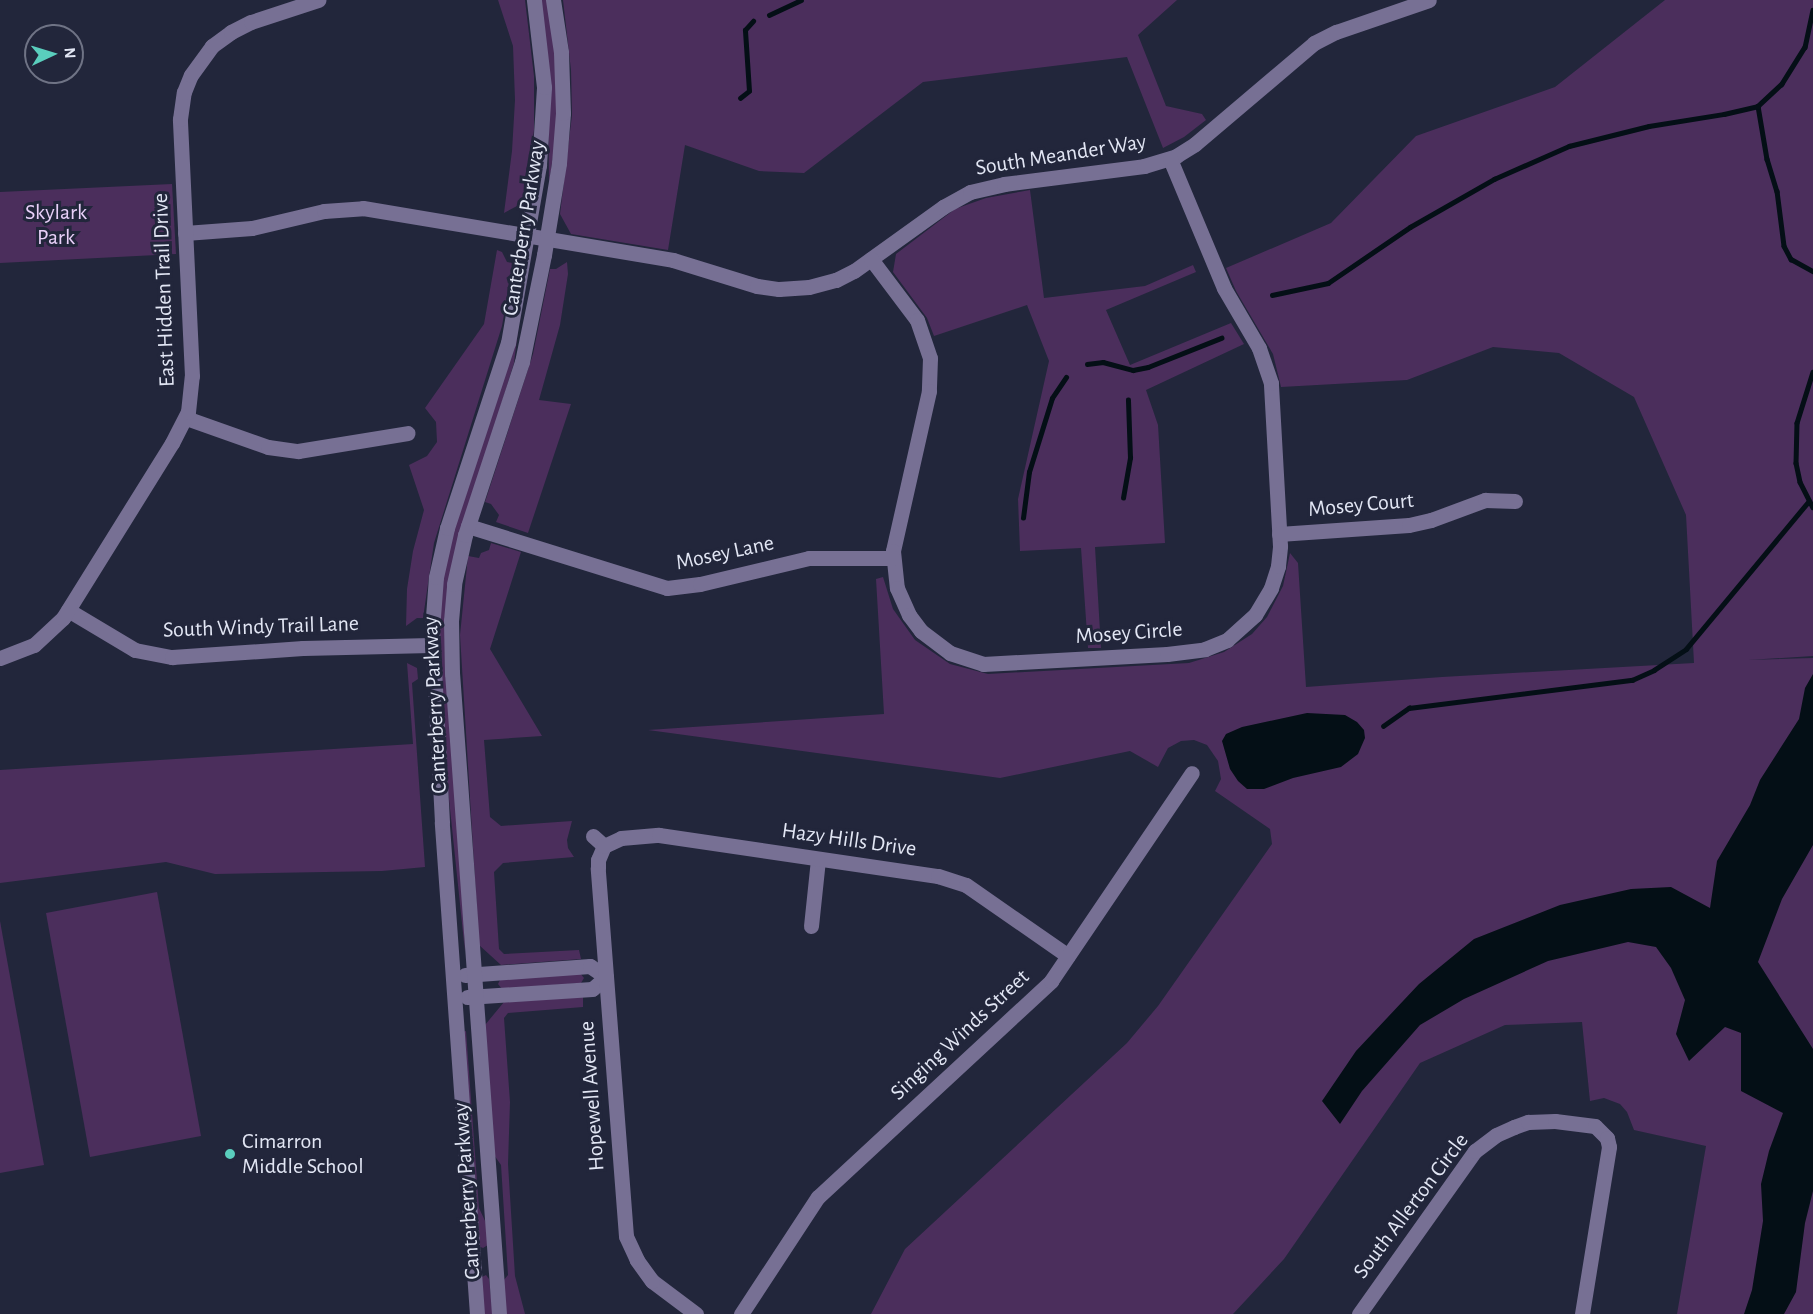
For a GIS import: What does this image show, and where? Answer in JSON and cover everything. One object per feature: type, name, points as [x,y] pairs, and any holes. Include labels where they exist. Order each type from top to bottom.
[{"type":"street","name":"East Hidden Trail Drive","points":[[0,658],[34,645],[57,624],[68,610],[186,418],[192,376],[180,119],[184,92],[190,75],[212,46],[241,26],[318,0]]},
{"type":"street","name":"Canterberry Parkway","points":[[477,1314],[431,645],[440,556],[508,343],[539,165],[544,109],[543,61],[534,0]]},
{"type":"street","name":"Canterberry Parkway","points":[[499,1314],[450,635],[456,576],[468,526],[522,362],[559,163],[563,113],[561,52],[553,0]]},
{"type":"street","name":"South Meander Way","points":[[185,232],[252,228],[352,208],[673,260],[757,286],[779,289],[809,287],[836,280],[871,259],[943,207],[970,192],[1004,184],[1144,165],[1170,159],[1196,144],[1314,43],[1336,32],[1429,0]]},
{"type":"street","name":"Mosey Circle","points":[[871,259],[917,320],[926,341],[931,367],[929,391],[896,534],[893,558],[897,588],[909,615],[929,638],[960,657],[983,664],[1155,655],[1205,649],[1227,639],[1250,621],[1266,599],[1280,556],[1268,368],[1224,288],[1170,159]]},
{"type":"street","points":[[186,418],[268,447],[298,451],[408,433]]},
{"type":"street","name":"Mosey Court","points":[[1279,534],[1396,527],[1431,520],[1485,500],[1515,501]]},
{"type":"street","name":"Mosey Lane","points":[[468,526],[667,588],[700,584],[809,558],[893,558]]},
{"type":"street","name":"South Windy Trail Lane","points":[[68,610],[130,647],[172,657],[303,648],[431,645]]},
{"type":"street","name":"Singing Winds Street","points":[[741,1314],[818,1197],[1036,997],[1068,956],[1192,773]]},
{"type":"street","name":"Hazy Hills Drive","points":[[599,841],[659,835],[930,874],[961,883],[1068,956]]},
{"type":"street","name":"Hopewell Avenue","points":[[599,841],[598,868],[626,1236],[637,1260],[652,1281],[696,1314]]},
{"type":"street","points":[[810,926],[818,859]]},
{"type":"street","points":[[453,975],[590,966],[606,977],[592,989],[455,998]]},
{"type":"street","name":"South Allerton Circle","points":[[1359,1314],[1475,1151],[1497,1135],[1514,1127],[1528,1122],[1555,1120],[1595,1126],[1607,1138],[1609,1147],[1582,1314]]},
{"type":"green space","points":[[498,0],[525,0],[534,76],[534,130],[523,207],[517,206],[504,213],[512,151],[515,100],[513,46]]},
{"type":"green space","points":[[538,0],[548,0],[554,35],[558,122],[549,184],[548,88]]},
{"type":"green space","points":[[563,0],[1177,0],[1138,35],[1166,106],[1202,114],[1206,120],[1184,137],[1163,148],[1127,57],[923,82],[804,173],[759,171],[685,145],[668,250],[571,234],[560,214],[572,115],[571,70]]},
{"type":"green space","points":[[1665,0],[1813,0],[1813,656],[1748,660],[1813,658],[1813,1314],[1677,1314],[1706,1146],[1634,1130],[1627,1112],[1620,1104],[1604,1098],[1590,1101],[1582,1022],[1505,1025],[1420,1063],[1284,1259],[1233,1314],[871,1314],[905,1249],[1127,1043],[1158,1006],[1272,844],[1270,829],[1215,791],[1221,779],[1218,761],[1207,745],[1194,740],[1181,741],[1168,748],[1158,767],[1130,751],[1000,778],[648,730],[884,714],[876,579],[883,577],[893,609],[915,640],[950,664],[988,674],[1189,663],[1224,652],[1252,634],[1267,617],[1283,586],[1290,553],[1298,563],[1306,687],[1694,663],[1686,515],[1634,397],[1559,353],[1493,347],[1407,380],[1281,387],[1273,354],[1236,291],[1226,268],[1331,223],[1416,136],[1555,87]]},
{"type":"green space","name":"Skylark Park","points":[[172,184],[176,254],[0,263],[0,192]]},
{"type":"green space","points":[[1030,190],[1044,298],[1145,286],[1193,265],[1196,272],[1106,310],[1130,365],[1231,323],[1244,344],[1146,390],[1158,425],[1165,543],[1095,547],[1101,648],[1088,648],[1081,548],[1020,551],[1018,499],[1049,361],[1027,305],[934,336],[927,318],[893,272],[896,254],[955,209],[986,198]]},
{"type":"green space","points":[[497,250],[502,252],[507,262],[513,263],[502,326],[434,543],[423,618],[417,618],[406,626],[407,589],[413,551],[424,510],[409,465],[427,456],[437,442],[436,422],[425,408],[484,324]]},
{"type":"green space","points":[[567,262],[568,274],[560,325],[539,400],[571,404],[528,533],[496,522],[499,515],[491,504],[485,502],[533,354],[550,269],[556,269]]},
{"type":"green space","points":[[523,290],[514,363],[452,564],[465,952],[447,780],[437,651],[441,575]]},
{"type":"green space","points":[[491,543],[521,552],[490,649],[542,736],[484,740],[490,817],[501,826],[572,821],[567,840],[568,848],[574,857],[503,863],[494,872],[499,949],[504,954],[579,950],[581,959],[501,965],[479,945],[460,635],[468,556],[479,558],[481,553],[489,550]]},
{"type":"green space","points":[[407,663],[417,668],[418,679],[412,683],[425,867],[382,871],[215,874],[166,862],[0,883],[0,770],[413,744]]},
{"type":"green space","points":[[157,892],[201,1136],[90,1157],[46,913]]},
{"type":"green space","points":[[0,921],[44,1165],[0,1173]]},
{"type":"green space","points":[[580,973],[584,978],[581,983],[502,989],[498,984],[501,978]]},
{"type":"green space","points":[[583,997],[583,1007],[508,1013],[504,1018],[510,1102],[508,1164],[515,1276],[525,1314],[505,1314],[503,1281],[508,1275],[501,1165],[494,1155],[485,1025],[504,1002]]},
{"type":"green space","points":[[466,1031],[479,1208],[487,1225],[488,1245],[483,1248],[478,1246],[462,1032]]},
{"type":"green space","points":[[486,1275],[489,1279],[493,1314],[484,1314],[482,1277]]},
{"type":"shaded area","points":[[1813,674],[1813,845],[1782,899],[1758,962],[1813,1049],[1813,1191],[1805,1223],[1796,1292],[1784,1314],[1744,1314],[1752,1290],[1763,1221],[1761,1184],[1769,1151],[1783,1113],[1741,1091],[1741,1033],[1725,1027],[1689,1061],[1676,1034],[1685,1000],[1671,968],[1656,947],[1628,942],[1548,961],[1464,999],[1420,1025],[1362,1091],[1340,1124],[1322,1101],[1356,1051],[1419,984],[1474,939],[1560,905],[1631,889],[1671,887],[1710,908],[1717,861],[1750,805],[1760,780],[1799,719],[1805,688]]},
{"type":"shaded area","points":[[1307,713],[1345,715],[1357,722],[1364,730],[1365,738],[1358,754],[1341,767],[1293,778],[1264,789],[1247,789],[1238,781],[1230,769],[1222,741],[1226,734],[1242,727]]},
{"type":"waterway","points":[[769,15],[801,0]]},
{"type":"waterway","points":[[1813,10],[1805,47],[1782,84],[1758,106],[1767,159],[1777,191],[1784,246],[1791,259],[1813,271]]},
{"type":"waterway","points":[[740,98],[749,91],[745,30],[753,21]]},
{"type":"waterway","points":[[1272,295],[1328,283],[1410,227],[1494,179],[1569,146],[1649,126],[1758,106]]},
{"type":"waterway","points":[[1087,364],[1103,362],[1133,370],[1148,367],[1221,338]]},
{"type":"waterway","points":[[1813,372],[1797,423],[1796,463],[1800,482],[1813,507]]},
{"type":"waterway","points":[[1023,518],[1029,472],[1052,398],[1066,377]]},
{"type":"waterway","points":[[1123,498],[1130,458],[1128,400]]},
{"type":"waterway","points":[[1383,726],[1409,708],[1632,680],[1654,670],[1686,649],[1809,501]]},
{"type":"place","name":"Cimarron Middle School","points":[[230,1154]]}]
